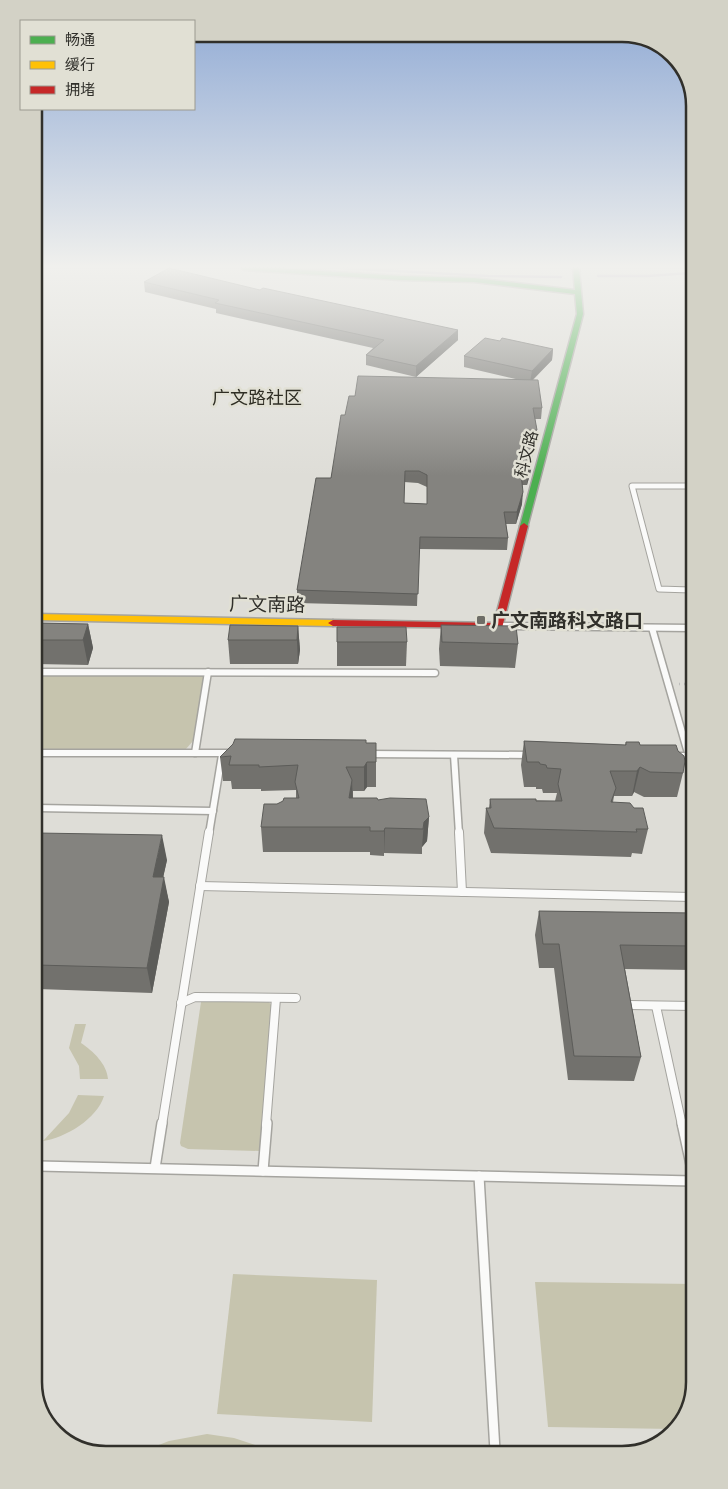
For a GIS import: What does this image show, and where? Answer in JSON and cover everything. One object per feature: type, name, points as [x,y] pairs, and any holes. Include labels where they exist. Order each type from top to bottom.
[{"type":"street","name":"科文路","points":[[498,626],[574,337]]},
{"type":"street","name":"广文南路","points":[[43,616],[498,626]]},
{"type":"lane","points":[[686,486],[632,486],[659,589],[686,590]]},
{"type":"lane","points":[[498,626],[686,628]]},
{"type":"lane","points":[[652,628],[686,746]]},
{"type":"lane","points":[[43,672],[434,673]]},
{"type":"lane","points":[[195,753],[208,672]]},
{"type":"lane","points":[[42,753],[241,753]]},
{"type":"lane","points":[[155,1168],[222,753]]},
{"type":"lane","points":[[357,754],[542,755]]},
{"type":"lane","points":[[454,755],[462,892]]},
{"type":"lane","points":[[669,756],[686,756]]},
{"type":"lane","points":[[42,808],[213,810]]},
{"type":"lane","points":[[200,886],[686,897]]},
{"type":"lane","points":[[182,1003],[195,997],[296,998]]},
{"type":"lane","points":[[262,1171],[276,998]]},
{"type":"lane","points":[[629,1005],[686,1006]]},
{"type":"lane","points":[[656,1006],[686,1142]]},
{"type":"lane","points":[[42,1166],[686,1181]]},
{"type":"lane","points":[[479,1176],[495,1446]]},
{"type":"shaded area","points":[[49,674],[202,675],[205,678],[193,741],[185,750],[42,751],[43,676]]},
{"type":"shaded area","points":[[201,1002],[269,1002],[271,1005],[260,1151],[188,1149],[181,1146]]},
{"type":"shaded area","points":[[75,1024],[86,1024],[81,1043],[99,1058],[105,1068],[108,1079],[80,1079],[79,1066],[69,1048]]},
{"type":"shaded area","points":[[78,1095],[104,1096],[95,1112],[79,1126],[61,1136],[43,1141],[69,1113]]},
{"type":"shaded area","points":[[233,1274],[377,1280],[372,1422],[217,1414]]},
{"type":"shaded area","points":[[535,1282],[686,1284],[685,1391],[679,1411],[670,1425],[665,1429],[548,1427]]},
{"type":"shaded area","points":[[207,1434],[234,1438],[258,1446],[156,1446],[169,1441]]},
{"type":"building","points":[[373,337],[449,337],[416,366],[366,355],[384,340]]},
{"type":"building","points":[[485,338],[500,341],[502,338],[553,349],[532,371],[464,356]]},
{"type":"building","points":[[358,376],[538,380],[542,408],[533,408],[537,430],[529,430],[532,458],[528,473],[521,473],[523,492],[517,512],[504,512],[508,538],[420,537],[418,594],[297,590],[316,478],[331,478],[341,415],[345,415],[349,396],[355,396]],"holes":[[[405,471],[419,471],[427,475],[427,504],[404,503]]]},
{"type":"building","points":[[43,623],[88,624],[83,640],[43,640]]},
{"type":"building","points":[[230,625],[298,626],[297,640],[228,640]]},
{"type":"building","points":[[441,625],[516,626],[518,644],[442,642]]},
{"type":"building","points":[[337,627],[406,627],[407,642],[337,642]]},
{"type":"building","points":[[235,739],[366,740],[366,743],[376,743],[376,762],[367,762],[364,767],[346,767],[352,780],[349,798],[377,798],[378,800],[390,798],[426,799],[429,817],[424,822],[423,829],[385,828],[384,831],[370,831],[370,827],[261,827],[264,804],[277,804],[283,801],[284,798],[299,798],[295,782],[298,765],[259,767],[259,765],[229,765],[231,756],[220,757],[233,744]]},
{"type":"building","points":[[524,741],[626,745],[626,742],[639,742],[640,745],[676,745],[678,751],[684,756],[685,761],[683,773],[650,772],[640,767],[637,771],[610,771],[616,788],[611,802],[630,803],[634,808],[643,808],[648,829],[636,829],[637,832],[494,828],[486,808],[491,808],[490,799],[562,801],[558,784],[561,769],[547,768],[546,765],[539,762],[527,762]]},
{"type":"building","points":[[42,833],[162,835],[153,877],[164,877],[147,968],[42,965]]},
{"type":"building","points":[[539,911],[686,913],[686,946],[620,945],[641,1057],[574,1056],[559,944],[543,944]]},
{"type":"traffic: fast","points":[[524,526],[574,337]]},
{"type":"traffic: slow","points":[[43,617],[333,623]]},
{"type":"traffic: jam","points":[[333,623],[498,626],[524,526]]},
{"type":"place","name":"广文南路科文路口","points":[[481,620]]},
{"type":"district","name":"广文路社区","points":[[257,398]]}]
